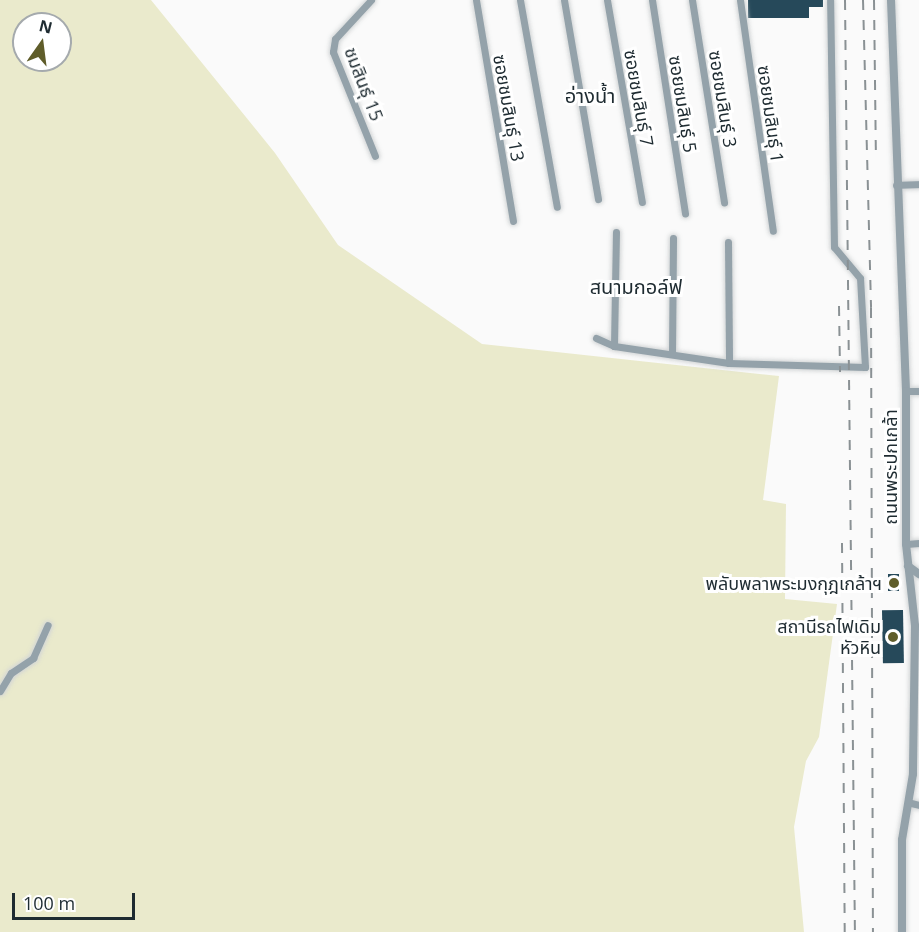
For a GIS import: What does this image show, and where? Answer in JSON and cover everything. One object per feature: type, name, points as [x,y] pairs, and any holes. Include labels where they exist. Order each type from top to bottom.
[{"type":"street","name":"ชมสินธุ์ 15","points":[[371,0],[335,39],[333,52],[375,156]]},
{"type":"street","name":"ซอยชมสินธุ์ 13","points":[[476,0],[513,221]]},
{"type":"street","points":[[520,0],[557,207]]},
{"type":"street","points":[[564,0],[598,199]]},
{"type":"street","name":"ซอยชมสินธุ์ 7","points":[[607,0],[642,202]]},
{"type":"street","name":"ซอยชมสินธุ์ 5","points":[[652,0],[685,213]]},
{"type":"street","name":"ซอยชมสินธุ์ 3","points":[[692,0],[724,202]]},
{"type":"street","name":"ซอยชมสินธุ์ 1","points":[[740,0],[773,231]]},
{"type":"street","points":[[596,338],[614,346],[729,363],[865,367],[860,278],[834,247],[830,0]]},
{"type":"street","name":"ถนนพระปกเกล้า","points":[[891,0],[896,185],[906,391],[906,544],[917,622],[914,695],[915,804],[902,840],[902,932]]},
{"type":"street","points":[[896,185],[919,183]]},
{"type":"street","points":[[614,346],[616,232]]},
{"type":"street","points":[[672,354],[673,238]]},
{"type":"street","points":[[728,242],[729,363]]},
{"type":"street","points":[[906,391],[919,391]]},
{"type":"street","points":[[906,544],[919,543]]},
{"type":"street","points":[[908,567],[919,574]]},
{"type":"street","points":[[0,691],[11,673],[33,658],[48,625]]},
{"type":"street","points":[[914,695],[919,687]]},
{"type":"green space","points":[[0,0],[151,0],[275,153],[338,245],[482,344],[779,376],[763,500],[786,504],[785,599],[837,604],[819,737],[806,761],[794,827],[804,932],[0,932]]},
{"type":"building","points":[[748,0],[823,0],[823,7],[809,7],[809,18],[748,18]]},
{"type":"building","name":"พลับพลาพระมงกุฎเกล้าฯ","points":[[888,574],[899,574],[899,591],[888,591]]},
{"type":"building","name":"สถานีรถไฟเดิม หัวหิน","points":[[882,610],[903,610],[904,663],[883,663]]},
{"type":"railway","points":[[845,0],[855,932]]},
{"type":"railway","points":[[863,0],[871,308],[873,932]]},
{"type":"railway","points":[[874,0],[876,153]]},
{"type":"railway","points":[[839,306],[840,372]]},
{"type":"railway","points":[[842,543],[845,932]]},
{"type":"place","name":"พลับพลาพระมงกุฎเกล้าฯ","points":[[894,583]]},
{"type":"place","name":"สถานีรถไฟเดิม หัวหิน","points":[[893,637]]},
{"type":"district","name":"อ่างน้ำ","points":[[590,95]]},
{"type":"district","name":"สนามกอล์ฟ","points":[[636,286]]}]
